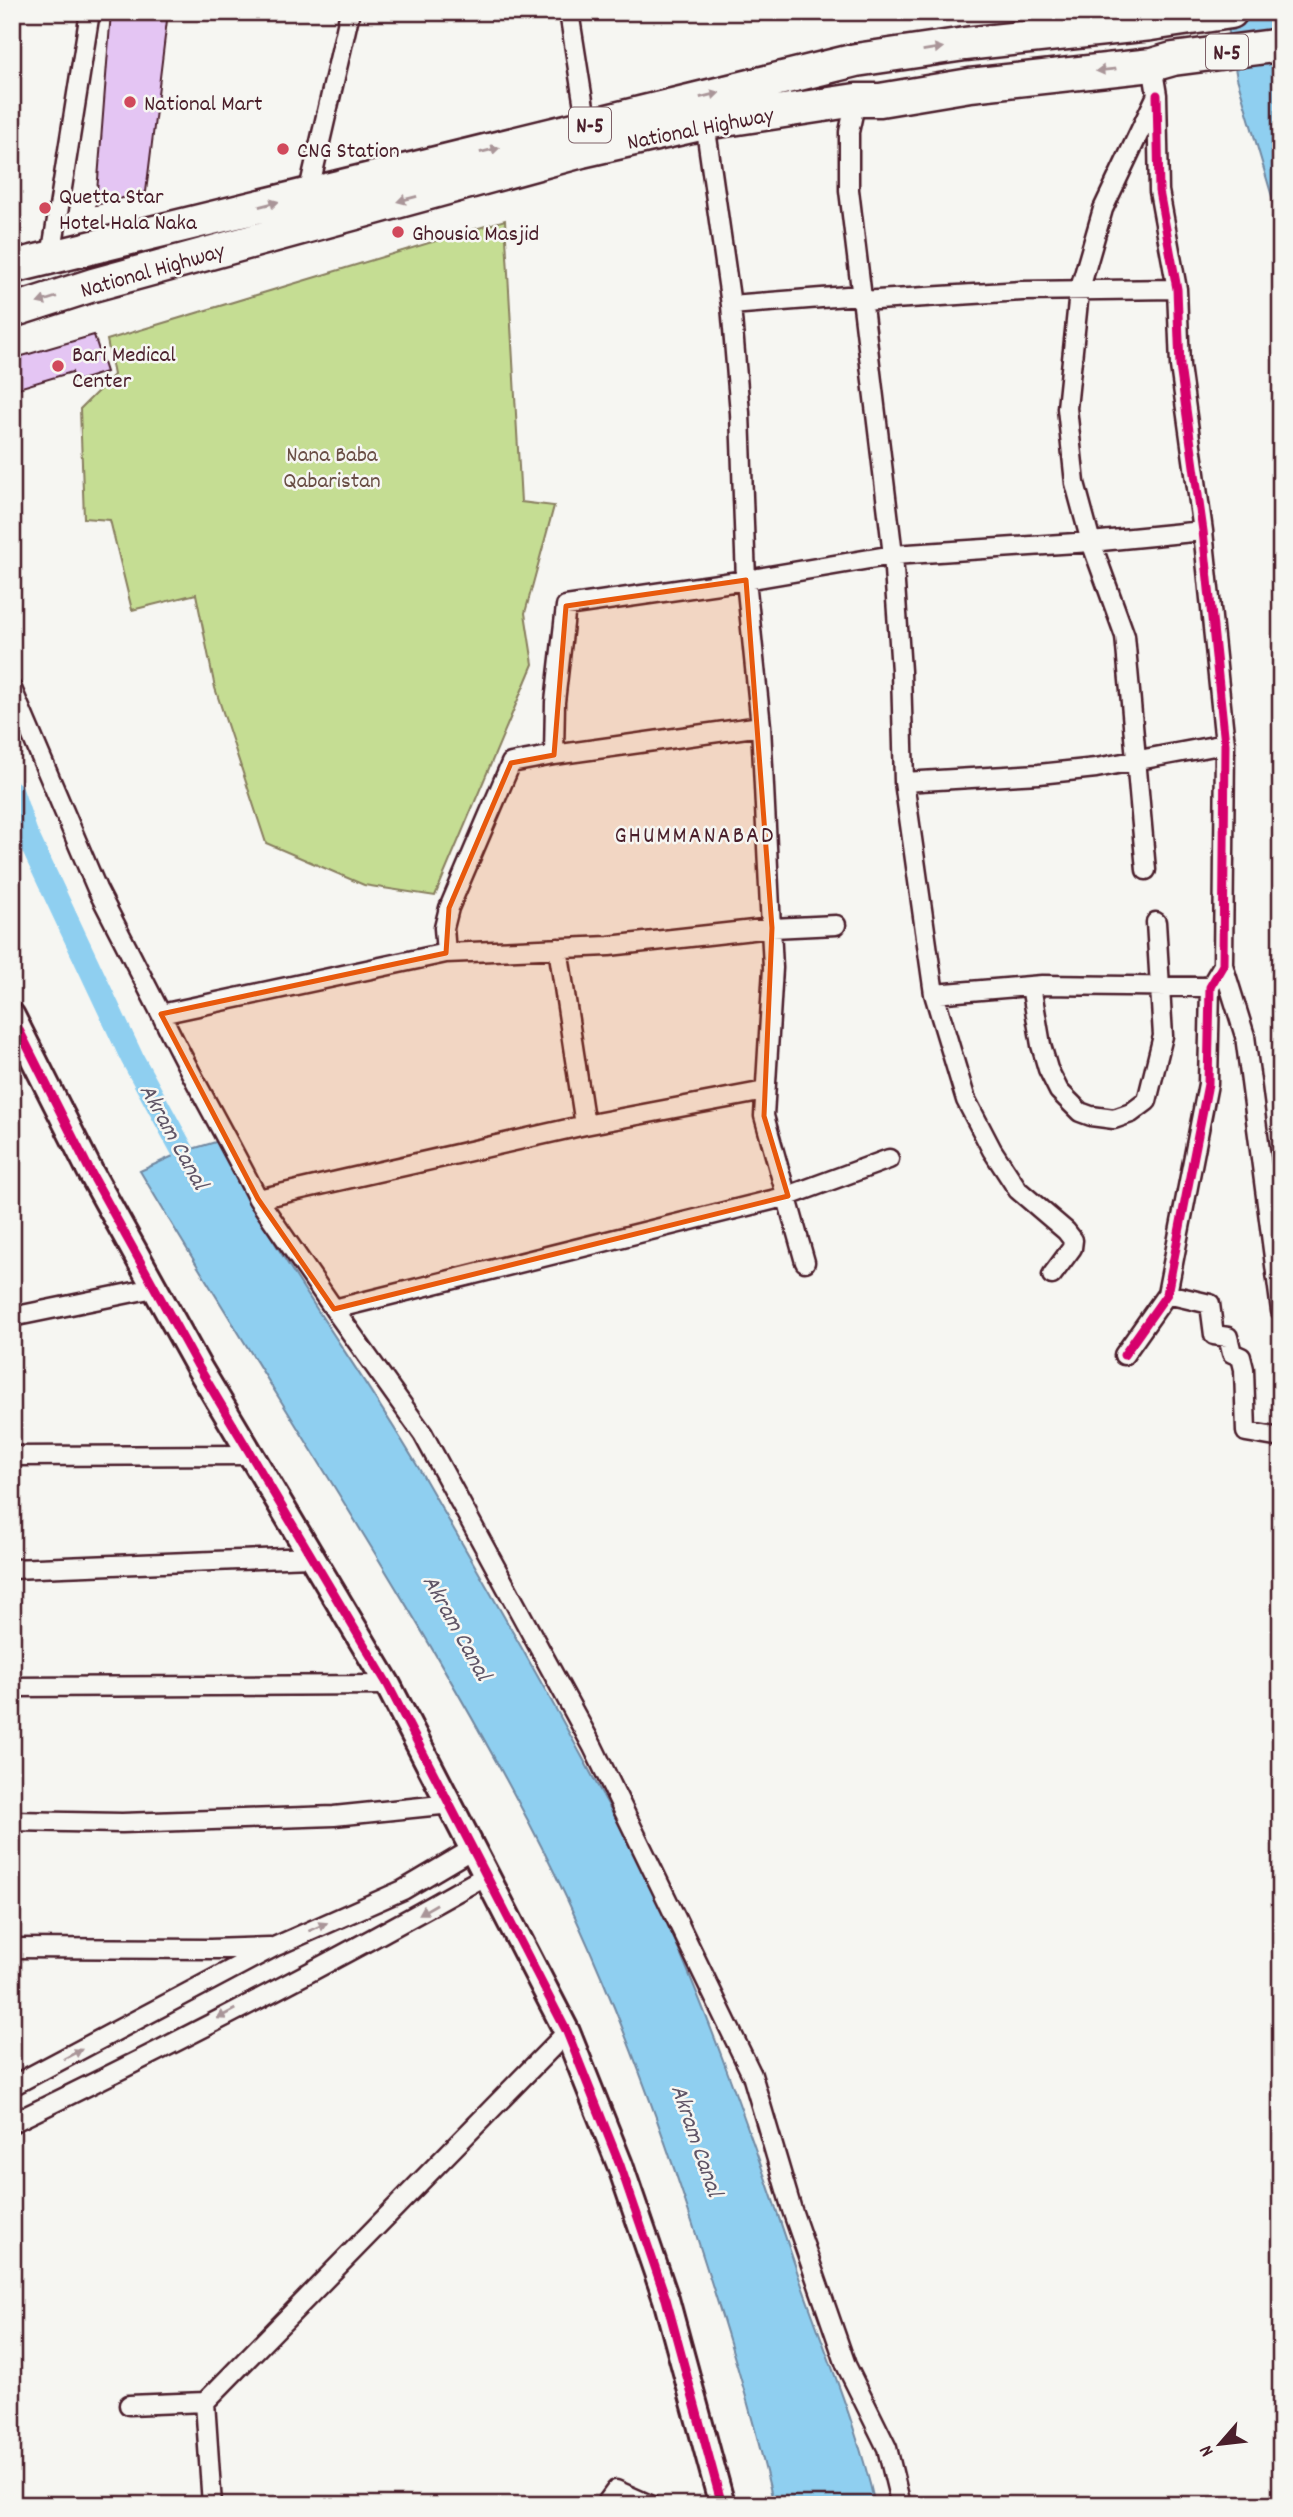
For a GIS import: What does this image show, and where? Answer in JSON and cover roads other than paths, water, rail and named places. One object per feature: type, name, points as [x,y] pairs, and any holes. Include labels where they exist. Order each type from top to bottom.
[{"type":"highway","name":"National Highway","points":[[12,267],[740,88],[880,57],[1158,19],[1231,12]]},
{"type":"highway","name":"National Highway","points":[[12,311],[93,285],[582,151],[705,123],[970,85],[1161,73],[1281,45]]},
{"type":"highway","points":[[868,100],[880,57]]},
{"type":"highway","points":[[229,213],[239,245]]},
{"type":"street","points":[[51,257],[90,12]]},
{"type":"street","points":[[308,194],[351,12]]},
{"type":"street","points":[[569,12],[587,126]]},
{"type":"street","points":[[1161,73],[1159,191],[1177,289],[1181,366],[1203,531],[1225,744],[1223,965],[1245,1036],[1281,1311]]},
{"type":"street","points":[[1146,870],[1125,636],[1091,542],[1075,483],[1067,408],[1079,292],[1102,209],[1161,73]]},
{"type":"street","points":[[868,100],[849,132],[849,190],[893,555],[901,671],[904,782],[934,994],[966,1100],[992,1150],[1018,1190],[1073,1240],[1072,1248],[1052,1275]]},
{"type":"street","points":[[705,123],[731,305],[740,413],[746,580],[761,726],[774,968],[764,1116],[805,1262]]},
{"type":"street","points":[[731,305],[1022,291],[1177,289]]},
{"type":"street","points":[[554,755],[555,702],[566,606],[893,555],[1091,542],[1203,531]]},
{"type":"street","points":[[12,689],[97,889],[186,1065],[225,1132],[258,1199],[423,1434],[593,1747],[752,2075],[792,2210],[846,2365],[887,2448],[901,2505]]},
{"type":"street","points":[[446,953],[444,928],[449,908],[511,763],[761,726]]},
{"type":"street","points":[[904,782],[1096,768],[1225,744]]},
{"type":"street","points":[[1031,986],[1041,1045],[1048,1069],[1059,1091],[1080,1112],[1091,1116],[1114,1119],[1131,1113],[1147,1101],[1163,1036],[1156,922]]},
{"type":"street","points":[[161,1014],[446,953],[609,946],[772,928],[836,925]]},
{"type":"street","points":[[558,948],[585,1125]]},
{"type":"street","points":[[1124,1354],[1167,1294],[1208,1084],[1210,987],[1223,965]]},
{"type":"street","points":[[934,994],[1031,986],[1210,987]]},
{"type":"street","points":[[12,1016],[90,1171],[154,1288],[310,1558],[388,1685],[567,2032],[620,2165],[666,2299],[722,2505]]},
{"type":"street","points":[[258,1199],[585,1125],[765,1091]]},
{"type":"street","points":[[334,1308],[788,1196],[890,1158]]},
{"type":"street","points":[[12,1317],[154,1288]]},
{"type":"street","points":[[1167,1294],[1210,1304],[1214,1335],[1228,1337],[1232,1353],[1241,1357],[1244,1369],[1246,1432],[1281,1438]]},
{"type":"street","points":[[12,1456],[250,1455]]},
{"type":"street","points":[[12,1569],[310,1558]]},
{"type":"street","points":[[12,1687],[388,1685]]},
{"type":"street","points":[[12,1821],[122,1823],[321,1816],[451,1804]]},
{"type":"street","points":[[18,2080],[274,1947],[403,1890],[474,1848]]},
{"type":"street","points":[[12,2123],[209,2024],[417,1915],[487,1875]]},
{"type":"street","points":[[12,1948],[274,1947]]},
{"type":"street","points":[[128,2405],[205,2402],[567,2032]]},
{"type":"street","points":[[205,2402],[212,2505]]},
{"type":"street","points":[[605,2505],[616,2490],[650,2505]]},
{"type":"water","points":[[1224,12],[1281,12],[1281,227],[1237,78]]},
{"type":"water","points":[[219,1141],[289,1266],[418,1467],[546,1691],[645,1874],[689,1973],[728,2075],[851,2420],[875,2505],[774,2505],[736,2364],[675,2170],[592,1954],[543,1849],[426,1639],[140,1171],[182,1152]]},
{"type":"waterway","name":"Akram Canal","points":[[12,792],[26,833],[132,1058],[198,1179]]},
{"type":"place","name":"National Mart","points":[[130,102]]},
{"type":"place","name":"CNG Station","points":[[283,149]]},
{"type":"place","name":"Quetta Star Hotel Hala Naka","points":[[45,208]]},
{"type":"place","name":"Ghousia Masjid","points":[[398,232]]},
{"type":"place","name":"Bari Medical Center","points":[[58,366]]},
{"type":"district","name":"GHUMMANABAD","points":[[695,834]]},
{"type":"park label","name":"Nana Baba Qabaristan","points":[[332,466]]}]
